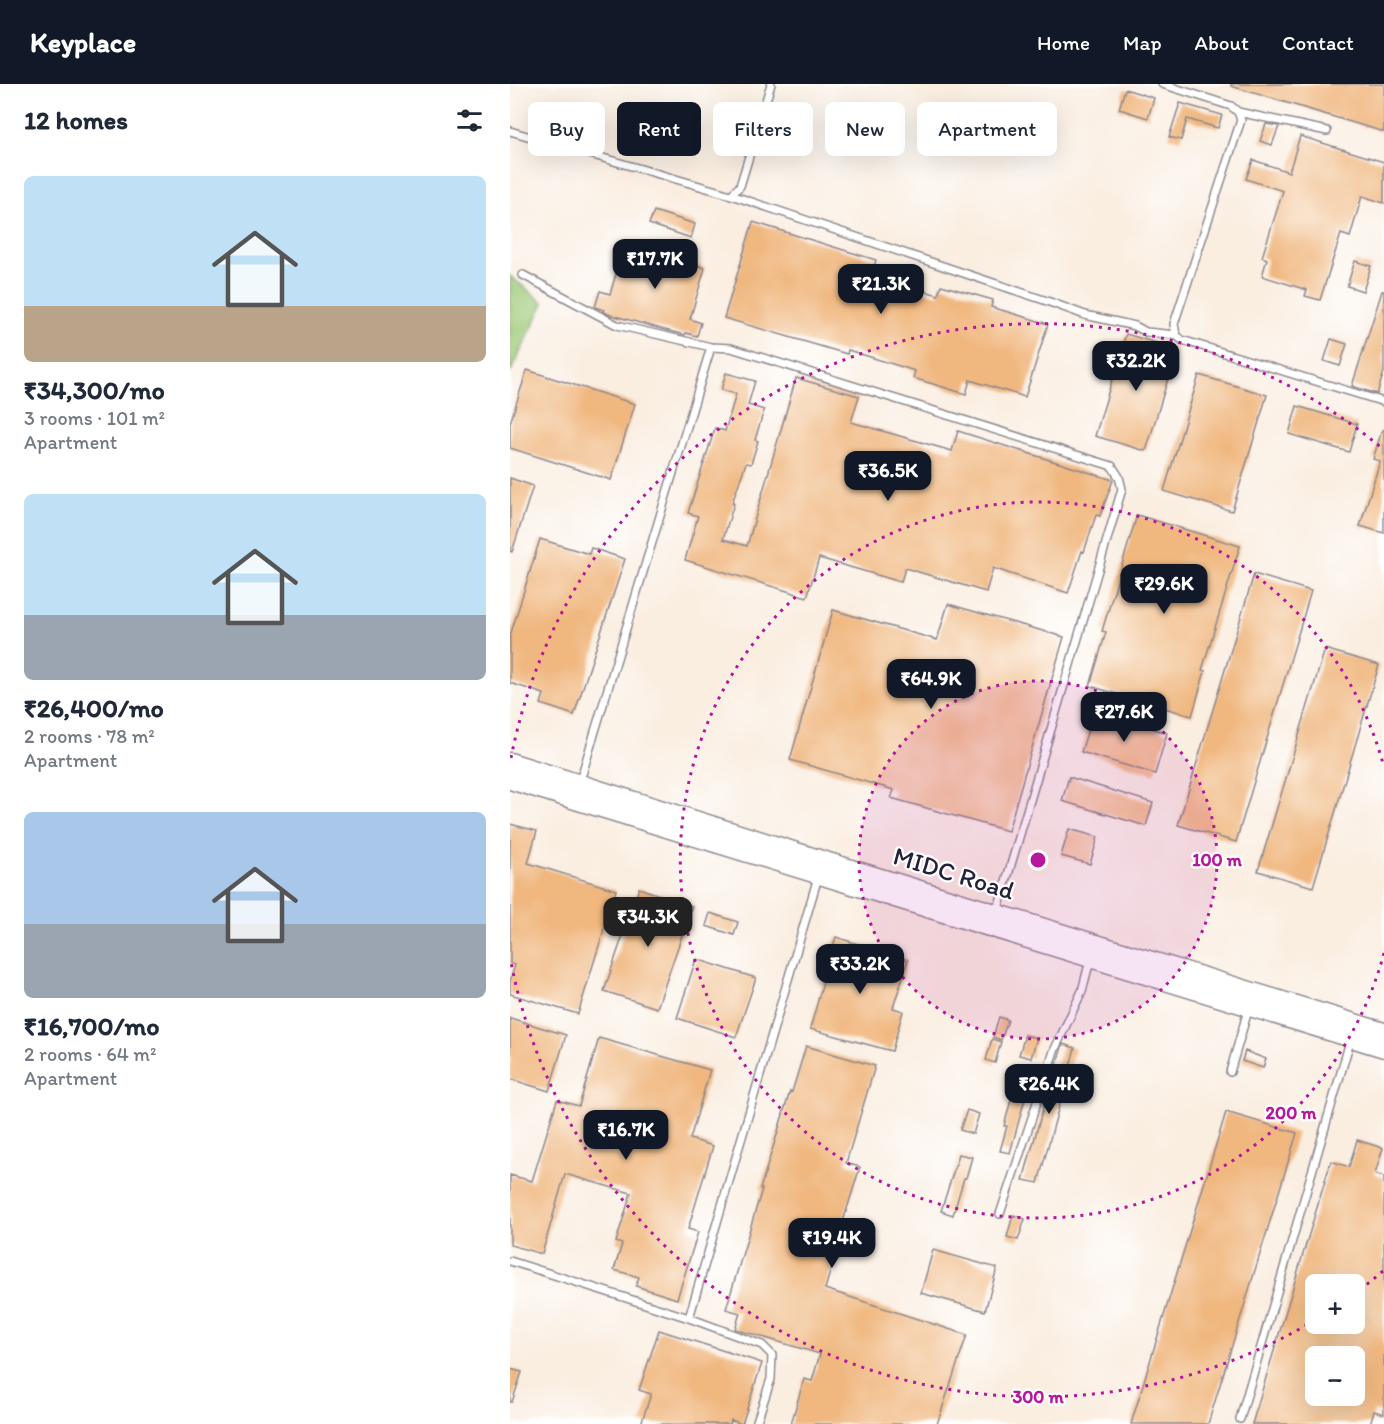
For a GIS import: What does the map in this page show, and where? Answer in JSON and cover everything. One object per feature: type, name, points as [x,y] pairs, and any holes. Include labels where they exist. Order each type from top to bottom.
[{"type":"street","name":"MIDC Road","points":[[510,762],[1093,958],[1384,1048]]},
{"type":"street","name":"MIDC Road","points":[[510,780],[820,868],[996,913],[1384,1032]]},
{"type":"lane","points":[[731,195],[740,186],[771,84]]},
{"type":"lane","points":[[1162,84],[1231,106],[1239,112],[1327,131]]},
{"type":"lane","points":[[1176,335],[1174,324],[1241,120],[1239,112]]},
{"type":"lane","points":[[510,131],[731,195],[1085,315],[1135,326],[1146,332],[1176,335],[1182,340],[1384,402]]},
{"type":"lane","points":[[523,274],[617,324],[711,347],[731,348],[1112,466],[1119,477],[1122,489],[996,913]]},
{"type":"lane","points":[[579,784],[711,347]]},
{"type":"lane","points":[[689,1318],[820,868]]},
{"type":"lane","points":[[1000,1214],[1054,1052],[1082,991],[1093,958]]},
{"type":"lane","points":[[1230,1072],[1249,1007]]},
{"type":"lane","points":[[1240,1419],[1351,1038]]},
{"type":"lane","points":[[510,1262],[689,1318],[762,1345],[772,1355],[771,1379],[756,1424]]},
{"type":"green space","points":[[510,276],[544,303],[510,373]]},
{"type":"building","points":[[1231,84],[1384,84],[1384,132],[1231,86]]},
{"type":"building","points":[[1125,89],[1154,98],[1148,118],[1119,109]]},
{"type":"building","points":[[1180,103],[1222,115],[1218,128],[1187,119],[1181,140],[1169,137]]},
{"type":"building","points":[[1266,124],[1279,126],[1272,145],[1260,141]]},
{"type":"building","points":[[1300,136],[1384,162],[1384,203],[1362,196],[1350,237],[1341,234],[1320,300],[1305,296],[1307,290],[1262,276],[1267,259],[1262,257],[1283,191],[1246,179],[1253,160],[1289,172]]},
{"type":"building","points":[[654,211],[695,224],[691,238],[649,224]]},
{"type":"building","points":[[753,222],[876,260],[865,295],[884,301],[885,299],[890,300],[896,282],[938,295],[941,285],[993,300],[991,307],[1048,324],[1025,397],[970,380],[966,394],[913,378],[915,371],[848,350],[847,354],[724,318]]},
{"type":"building","points":[[644,243],[689,256],[687,262],[705,268],[690,319],[701,323],[697,336],[686,333],[685,335],[608,314],[595,307],[600,291],[610,294],[625,244],[642,249]]},
{"type":"building","points":[[1355,261],[1371,266],[1363,291],[1347,286]]},
{"type":"building","points":[[1382,291],[1384,291],[1384,372],[1377,394],[1352,386]]},
{"type":"building","points":[[1126,334],[1177,349],[1146,451],[1095,436]]},
{"type":"building","points":[[1331,339],[1347,344],[1340,366],[1324,361]]},
{"type":"building","points":[[527,370],[635,404],[611,480],[510,448],[510,423]]},
{"type":"building","points":[[726,373],[755,381],[748,405],[764,410],[751,464],[746,463],[732,503],[734,504],[723,539],[747,546],[796,378],[859,396],[851,422],[952,451],[958,431],[1113,480],[1100,516],[1096,515],[1068,593],[993,568],[986,592],[905,568],[901,582],[819,558],[807,597],[685,560],[698,516],[688,513],[715,428],[725,431],[736,394],[721,390]]},
{"type":"building","points":[[1199,375],[1267,395],[1232,511],[1164,491]]},
{"type":"building","points":[[1297,406],[1357,424],[1349,452],[1289,434]]},
{"type":"building","points":[[1382,430],[1384,430],[1384,533],[1360,526],[1380,461],[1373,459]]},
{"type":"building","points":[[510,478],[533,486],[512,552],[510,551]]},
{"type":"building","points":[[1137,515],[1240,546],[1202,670],[1205,671],[1192,716],[1090,686],[1106,632],[1102,631]]},
{"type":"building","points":[[540,539],[589,554],[591,548],[625,559],[574,715],[541,704],[544,694],[510,683],[510,636]]},
{"type":"building","points":[[1254,574],[1311,591],[1236,842],[1178,825]]},
{"type":"building","points":[[948,604],[1064,637],[1008,831],[891,798],[894,790],[790,760],[833,610],[937,640]]},
{"type":"building","points":[[1325,649],[1379,665],[1313,887],[1258,871]]},
{"type":"building","points":[[1094,711],[1167,733],[1155,774],[1081,752]]},
{"type":"building","points":[[1069,777],[1153,803],[1146,826],[1062,801]]},
{"type":"building","points":[[510,824],[537,831],[528,863],[616,890],[578,1014],[510,994],[510,981],[515,965],[510,964]]},
{"type":"building","points":[[1069,829],[1098,837],[1090,864],[1061,856]]},
{"type":"building","points":[[639,888],[692,906],[657,1008],[604,991]]},
{"type":"building","points":[[710,913],[738,922],[734,935],[706,926]]},
{"type":"building","points":[[836,937],[908,960],[893,1008],[903,1011],[892,1051],[810,1029]]},
{"type":"building","points":[[696,959],[756,978],[736,1037],[677,1018]]},
{"type":"building","points":[[999,1017],[1008,1020],[1001,1040],[993,1037]]},
{"type":"building","points":[[510,1018],[566,1035],[549,1091],[510,1079]]},
{"type":"building","points":[[1025,1035],[1037,1038],[1031,1058],[1019,1055]]},
{"type":"building","points":[[599,1038],[710,1070],[690,1139],[713,1146],[688,1229],[698,1232],[677,1299],[636,1286],[639,1277],[614,1270],[622,1244],[616,1242],[631,1193],[565,1174],[542,1254],[510,1245],[510,1175],[532,1181],[557,1100],[579,1106]]},
{"type":"building","points":[[992,1039],[1001,1042],[995,1063],[986,1060]]},
{"type":"building","points":[[1063,1044],[1075,1048],[1038,1183],[1023,1180],[1049,1087]]},
{"type":"building","points":[[806,1046],[875,1066],[846,1163],[860,1167],[825,1289],[967,1335],[937,1424],[791,1424],[804,1379],[812,1381],[820,1354],[735,1329],[740,1313],[726,1309],[762,1189],[760,1189]]},
{"type":"building","points":[[1245,1051],[1266,1059],[1263,1068],[1242,1061]]},
{"type":"building","points":[[1016,1081],[1029,1084],[1010,1153],[1000,1151]]},
{"type":"building","points":[[967,1110],[979,1114],[973,1134],[960,1130]]},
{"type":"building","points":[[1226,1112],[1297,1133],[1208,1424],[1131,1424]]},
{"type":"building","points":[[1357,1140],[1383,1148],[1375,1174],[1384,1177],[1384,1414],[1374,1411],[1370,1424],[1252,1424],[1331,1161],[1349,1167]]},
{"type":"building","points":[[959,1154],[972,1157],[953,1215],[941,1211]]},
{"type":"building","points":[[1013,1215],[1025,1219],[1018,1240],[1007,1237]]},
{"type":"building","points":[[933,1250],[997,1268],[985,1311],[921,1293]]},
{"type":"building","points":[[659,1330],[762,1363],[742,1424],[731,1420],[730,1424],[641,1424],[651,1394],[639,1390]]},
{"type":"building","points":[[510,1369],[522,1372],[512,1402],[510,1402]]}]
